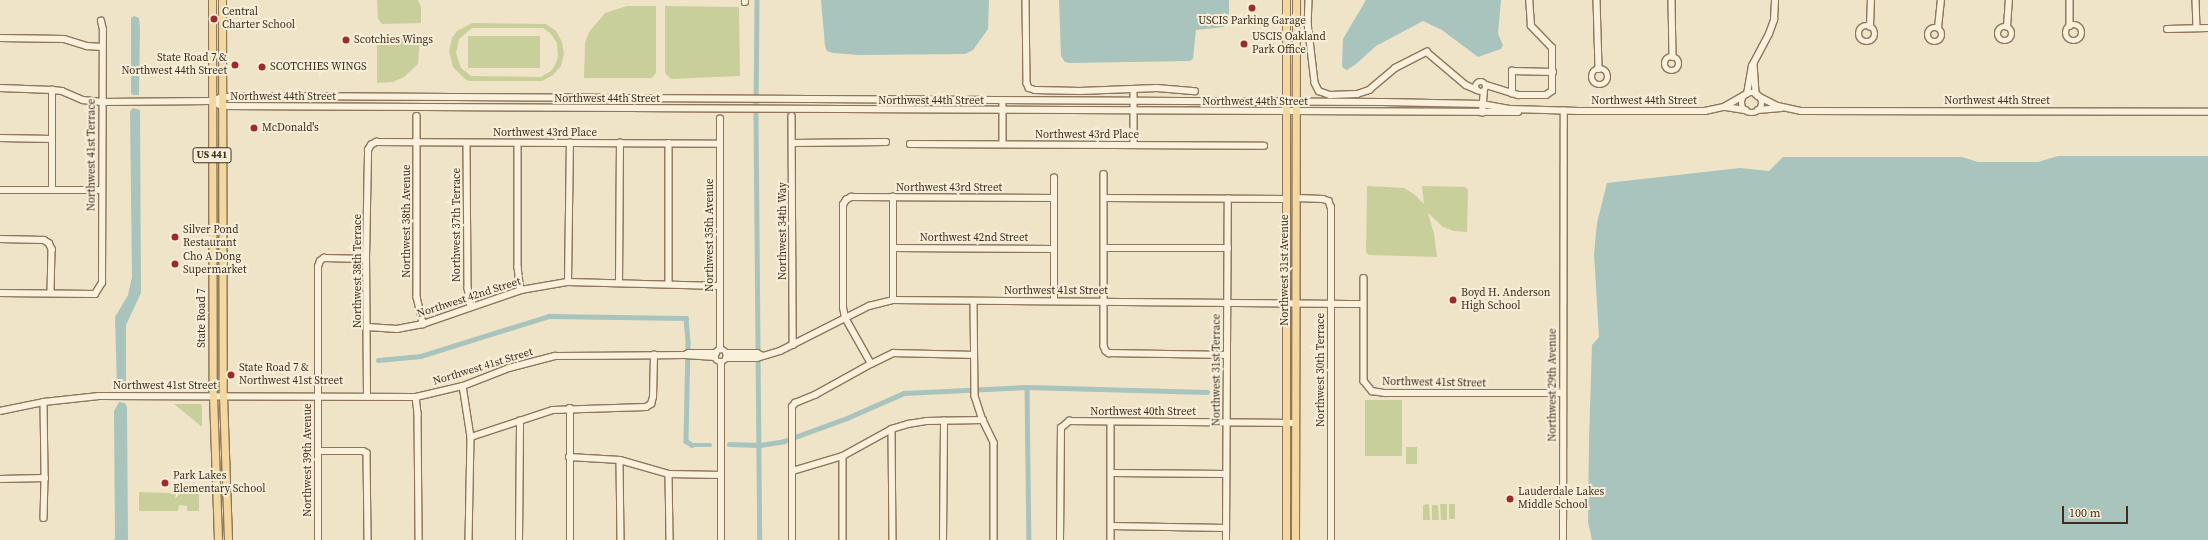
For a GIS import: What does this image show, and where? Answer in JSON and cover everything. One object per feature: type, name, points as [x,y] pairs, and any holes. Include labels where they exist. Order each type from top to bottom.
[{"type":"main road","name":"State Road 7","points":[[212,0],[213,396],[218,540]]},
{"type":"main road","name":"State Road 7","points":[[222,0],[223,396],[228,538]]},
{"type":"main road","name":"Northwest 31st Avenue","points":[[1286,0],[1286,540]]},
{"type":"main road","name":"Northwest 31st Avenue","points":[[1295,540],[1296,0]]},
{"type":"main road","points":[[212,208],[216,235],[222,246]]},
{"type":"main road","points":[[213,249],[219,258],[222,277]]},
{"type":"main road","points":[[217,521],[222,532],[228,538]]},
{"type":"street","name":"Northwest 44th Street","points":[[1026,0],[1027,83],[1029,88],[1080,91],[1134,89],[1195,91]]},
{"type":"street","points":[[1309,0],[1308,23],[1315,83],[1319,91],[1330,95],[1357,94],[1368,90],[1395,68],[1427,52],[1466,85],[1486,93]]},
{"type":"street","points":[[1482,114],[1486,93],[1482,82],[1477,89],[1477,97],[1486,93],[1499,90],[1512,94],[1546,95],[1552,91],[1552,48],[1531,26],[1529,0]]},
{"type":"street","points":[[1597,0],[1599,69]]},
{"type":"street","points":[[1672,0],[1673,57]]},
{"type":"street","points":[[1751,79],[1757,95],[1762,103],[1758,110],[1753,112],[1746,110],[1742,104],[1751,79],[1754,64],[1774,20],[1775,0]]},
{"type":"street","points":[[1870,27],[1871,0]]},
{"type":"street","points":[[1938,28],[1942,0]]},
{"type":"street","points":[[2007,27],[2009,0]]},
{"type":"street","points":[[2070,0],[2070,26]]},
{"type":"street","points":[[2196,0],[2196,28]]},
{"type":"street","name":"Northwest 41st Terrace","points":[[51,293],[95,294],[100,289],[102,283],[101,21]]},
{"type":"street","points":[[2167,28],[2208,28]]},
{"type":"street","points":[[0,38],[64,39],[87,46],[102,47]]},
{"type":"street","points":[[1512,94],[1512,71],[1553,72]]},
{"type":"street","points":[[0,88],[62,91],[82,100],[102,102],[212,101]]},
{"type":"street","points":[[1134,89],[1134,145]]},
{"type":"street","points":[[52,90],[52,190]]},
{"type":"street","name":"Northwest 44th Street","points":[[212,101],[222,97],[1296,102],[1486,93],[1511,109],[1564,111]]},
{"type":"street","name":"Northwest 44th Street","points":[[212,101],[222,106],[1134,112],[1296,111],[1482,114],[1564,111],[1705,111],[1724,107],[1746,95]]},
{"type":"street","points":[[1746,95],[1757,95]]},
{"type":"street","name":"Northwest 44th Street","points":[[1757,95],[1786,108]]},
{"type":"street","points":[[795,100],[796,110]]},
{"type":"street","points":[[1003,101],[1003,144]]},
{"type":"street","points":[[1207,102],[1207,112]]},
{"type":"street","name":"Northwest 44th Street","points":[[1724,107],[1746,110]]},
{"type":"street","name":"Northwest 44th Street","points":[[1758,110],[1786,108],[1808,111],[2208,112]]},
{"type":"street","name":"Northwest 29th Avenue","points":[[1563,540],[1562,393],[1564,111]]},
{"type":"street","name":"Northwest 38th Avenue","points":[[417,116],[417,297],[423,324]]},
{"type":"street","name":"Northwest 34th Way","points":[[792,116],[793,345]]},
{"type":"street","name":"Northwest 35th Avenue","points":[[717,354],[720,286],[720,120]]},
{"type":"street","points":[[0,138],[52,139]]},
{"type":"street","name":"Northwest 43rd Place","points":[[371,145],[376,142],[720,144]]},
{"type":"street","points":[[793,143],[886,142]]},
{"type":"street","name":"Northwest 37th Terrace","points":[[467,143],[468,288],[471,307]]},
{"type":"street","points":[[518,143],[518,267],[521,290]]},
{"type":"street","points":[[568,282],[570,143]]},
{"type":"street","points":[[619,283],[620,143]]},
{"type":"street","points":[[669,143],[669,284]]},
{"type":"street","name":"Northwest 43rd Place","points":[[910,144],[1264,146]]},
{"type":"street","name":"Northwest 38th Terrace","points":[[367,397],[368,327],[366,259],[368,150],[371,145]]},
{"type":"street","points":[[1104,174],[1104,346],[1106,351],[1109,353],[1226,355]]},
{"type":"street","points":[[1054,178],[1054,301]]},
{"type":"street","points":[[0,190],[102,190]]},
{"type":"street","name":"Northwest 43rd Street","points":[[845,318],[843,306],[843,205],[846,200],[851,197],[1054,198]]},
{"type":"street","points":[[893,197],[893,300]]},
{"type":"street","points":[[1104,198],[1287,199]]},
{"type":"street","name":"Northwest 30th Terrace","points":[[1296,198],[1323,199],[1329,202],[1331,207],[1331,540]]},
{"type":"street","name":"Northwest 31st Terrace","points":[[1226,540],[1228,199]]},
{"type":"street","points":[[0,239],[44,240],[49,242],[52,249],[51,293],[0,293]]},
{"type":"street","name":"Northwest 42nd Street","points":[[894,248],[1054,249]]},
{"type":"street","points":[[1104,248],[1228,248]]},
{"type":"street","name":"Northwest 39th Avenue","points":[[318,540],[318,266],[320,261],[324,258],[366,259]]},
{"type":"street","name":"Northwest 41st Street","points":[[1364,278],[1364,381],[1372,391],[1392,393],[1562,393]]},
{"type":"street","name":"Northwest 42nd Street","points":[[368,327],[397,329],[423,324],[521,290],[568,282],[720,286]]},
{"type":"street","name":"Northwest 41st Street","points":[[724,358],[757,353],[761,355],[780,351],[869,306],[893,300],[1227,303],[1286,302],[1363,304]]},
{"type":"street","points":[[974,301],[975,396],[983,420],[994,443],[994,540]]},
{"type":"street","points":[[845,318],[871,364]]},
{"type":"street","points":[[792,540],[792,407],[795,403],[814,395],[894,353],[974,355]]},
{"type":"street","points":[[717,354],[724,358]]},
{"type":"street","points":[[717,354],[718,361],[724,358]]},
{"type":"street","name":"Northwest 41st Street","points":[[0,411],[44,402],[98,396],[416,397],[463,386],[509,368],[555,356],[717,354]]},
{"type":"street","points":[[471,437],[553,410],[570,408],[646,407],[651,404],[654,355]]},
{"type":"street","points":[[721,540],[724,358]]},
{"type":"street","points":[[463,386],[471,437],[469,540]]},
{"type":"street","points":[[416,397],[418,414],[419,540]]},
{"type":"street","points":[[44,402],[44,518]]},
{"type":"street","points":[[570,408],[570,540]]},
{"type":"street","points":[[793,471],[843,456],[892,429],[926,421],[983,420]]},
{"type":"street","points":[[519,540],[520,421]]},
{"type":"street","points":[[943,540],[944,421]]},
{"type":"street","name":"Northwest 40th Street","points":[[1060,540],[1062,428],[1064,424],[1069,422],[1295,423]]},
{"type":"street","points":[[1111,422],[1111,540]]},
{"type":"street","points":[[892,429],[893,540]]},
{"type":"street","points":[[319,451],[363,451],[367,453],[368,540]]},
{"type":"street","points":[[843,456],[843,540]]},
{"type":"street","points":[[569,457],[620,460],[669,474],[721,474]]},
{"type":"street","points":[[620,460],[621,540]]},
{"type":"street","points":[[1112,473],[1226,474]]},
{"type":"street","points":[[669,474],[670,540]]},
{"type":"street","points":[[0,479],[45,478]]},
{"type":"street","points":[[1111,526],[1226,528]]},
{"type":"green space","points":[[377,0],[418,0],[421,7],[421,23],[382,24],[378,19]]},
{"type":"green space","points":[[627,6],[656,6],[656,73],[652,78],[584,78],[585,43],[589,32],[605,13]]},
{"type":"green space","points":[[665,6],[739,7],[740,76],[671,79],[665,73]]},
{"type":"green space","points":[[472,23],[546,24],[556,31],[562,42],[564,54],[561,66],[553,75],[542,81],[469,81],[453,67],[449,51],[452,38],[457,31]],"holes":[[[472,28],[543,28],[550,33],[557,43],[558,57],[551,71],[541,77],[471,76],[461,68],[456,53],[459,39]]]},
{"type":"green space","points":[[468,36],[540,36],[540,68],[468,68]]},
{"type":"green space","points":[[382,37],[420,37],[418,64],[404,77],[393,82],[377,83],[377,41]]},
{"type":"green space","points":[[1367,186],[1404,188],[1414,194],[1424,204],[1422,186],[1465,187],[1468,190],[1467,232],[1454,231],[1443,227],[1428,213],[1434,234],[1437,257],[1369,255],[1366,252]]},
{"type":"green space","points":[[1365,400],[1402,400],[1402,456],[1365,456]]},
{"type":"green space","points":[[174,404],[201,404],[202,427]]},
{"type":"green space","points":[[1406,447],[1417,447],[1417,464],[1406,464]]},
{"type":"green space","points":[[139,492],[199,494],[199,511],[187,511],[187,506],[179,505],[178,511],[139,511]]},
{"type":"green space","points":[[1429,504],[1430,520],[1423,520],[1423,505]]},
{"type":"green space","points":[[1440,504],[1447,504],[1447,520],[1441,520]]},
{"type":"green space","points":[[1449,504],[1455,504],[1455,519],[1449,519]]},
{"type":"green space","points":[[1432,505],[1438,505],[1439,520],[1432,520]]},
{"type":"water","points":[[821,0],[989,0],[988,29],[973,50],[965,54],[859,55],[833,53],[827,51],[825,46]]},
{"type":"water","points":[[1059,0],[1229,0],[1229,21],[1224,27],[1196,30],[1193,59],[1190,61],[1069,63],[1065,62],[1061,56]]},
{"type":"water","points":[[1366,0],[1501,0],[1498,34],[1503,45],[1501,49],[1478,57],[1442,30],[1423,21],[1376,46],[1347,70],[1343,68],[1342,65],[1343,39]]},
{"type":"water","points":[[134,16],[139,18],[140,28],[139,95],[133,95],[131,93],[131,18]]},
{"type":"water","points":[[133,108],[140,110],[141,293],[126,325],[126,382],[123,389],[117,390],[115,317],[128,295],[132,277],[130,111]]},
{"type":"water","points":[[2058,156],[2208,156],[2208,540],[1592,540],[1588,522],[1592,345],[1599,337],[1594,254],[1597,223],[1607,183],[1740,168],[1769,171],[1783,157],[1962,157],[1978,162],[2038,162]]},
{"type":"water","points":[[119,402],[125,403],[127,407],[128,540],[113,540],[115,539],[114,411]]},
{"type":"waterway","points":[[757,0],[756,118],[760,540]]},
{"type":"waterway","points":[[378,360],[421,356],[549,316],[686,318],[688,343],[686,441],[692,445],[710,445]]},
{"type":"waterway","points":[[1027,387],[1207,392]]},
{"type":"waterway","points":[[729,444],[760,445],[784,441],[847,418],[904,393],[1027,387],[1029,540]]},
{"type":"place","name":"USCIS Parking Garage","points":[[1252,8]]},
{"type":"place","name":"Central Charter School","points":[[214,19]]},
{"type":"place","name":"Scotchies Wings","points":[[346,40]]},
{"type":"place","name":"USCIS Oakland Park Office","points":[[1244,44]]},
{"type":"place","name":"State Road 7 & Northwest 44th Street","points":[[235,65]]},
{"type":"place","name":"SCOTCHIES WINGS","points":[[262,67]]},
{"type":"place","name":"McDonald's","points":[[254,128]]},
{"type":"place","name":"Silver Pond Restaurant","points":[[175,237]]},
{"type":"place","name":"Cho A Dong Supermarket","points":[[175,264]]},
{"type":"place","name":"Boyd H. Anderson High School","points":[[1453,300]]},
{"type":"place","name":"State Road 7 & Northwest 41st Street","points":[[231,375]]},
{"type":"place","name":"Park Lakes Elementary School","points":[[165,483]]},
{"type":"place","name":"Lauderdale Lakes Middle School","points":[[1510,499]]}]
